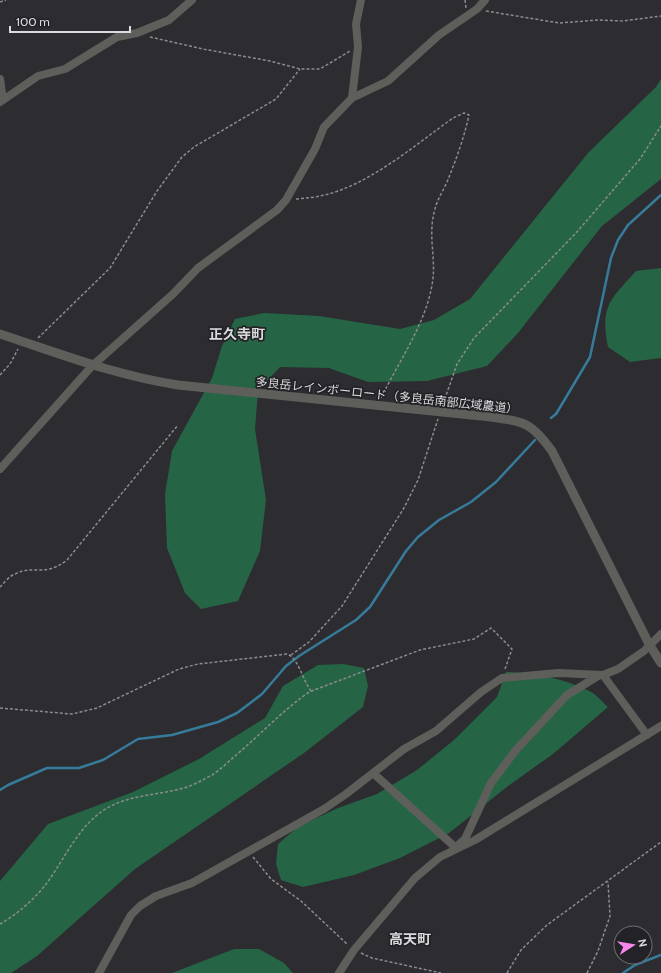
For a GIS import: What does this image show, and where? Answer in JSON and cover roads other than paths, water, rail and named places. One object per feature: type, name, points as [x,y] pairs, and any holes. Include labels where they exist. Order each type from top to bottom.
[{"type":"street","points":[[1,101],[38,76],[65,69],[117,37],[137,33],[169,20],[192,0]]},
{"type":"street","points":[[352,98],[358,47],[356,24],[361,0]]},
{"type":"street","points":[[0,469],[92,366],[173,294],[198,268],[277,210],[286,200],[315,149],[324,127],[352,98],[388,81],[440,35],[477,9],[485,0]]},
{"type":"street","points":[[0,79],[1,101]]},
{"type":"street","name":"多良岳レインボーロード（多良岳南部広域農道）","points":[[0,334],[92,366],[149,380],[178,385],[441,412],[522,422],[531,426],[541,435],[552,451],[649,644],[661,663]]},
{"type":"street","points":[[456,848],[465,839],[491,783],[516,750],[567,696],[601,675],[618,669],[644,651],[649,644],[661,634]]},
{"type":"street","points":[[99,973],[131,916],[140,906],[156,896],[192,883],[324,809],[373,774],[404,749],[436,732],[481,692],[502,678],[558,673],[601,675],[647,735]]},
{"type":"street","points":[[340,973],[354,950],[415,878],[440,857],[475,840],[661,726]]},
{"type":"street","points":[[373,774],[456,848]]},
{"type":"waterway","points":[[551,418],[556,414],[590,357],[611,258],[618,240],[628,225],[661,195]]},
{"type":"waterway","points":[[0,790],[47,768],[79,768],[103,760],[138,739],[172,735],[218,722],[237,713],[262,694],[286,666],[299,656],[356,620],[370,607],[406,551],[418,537],[439,520],[471,502],[496,482],[535,440]]},
{"type":"waterway","points":[[623,973],[635,965],[661,955]]},
{"type":"district","name":"正久寺町","points":[[237,334]]},
{"type":"district","name":"高天町","points":[[410,939]]}]
